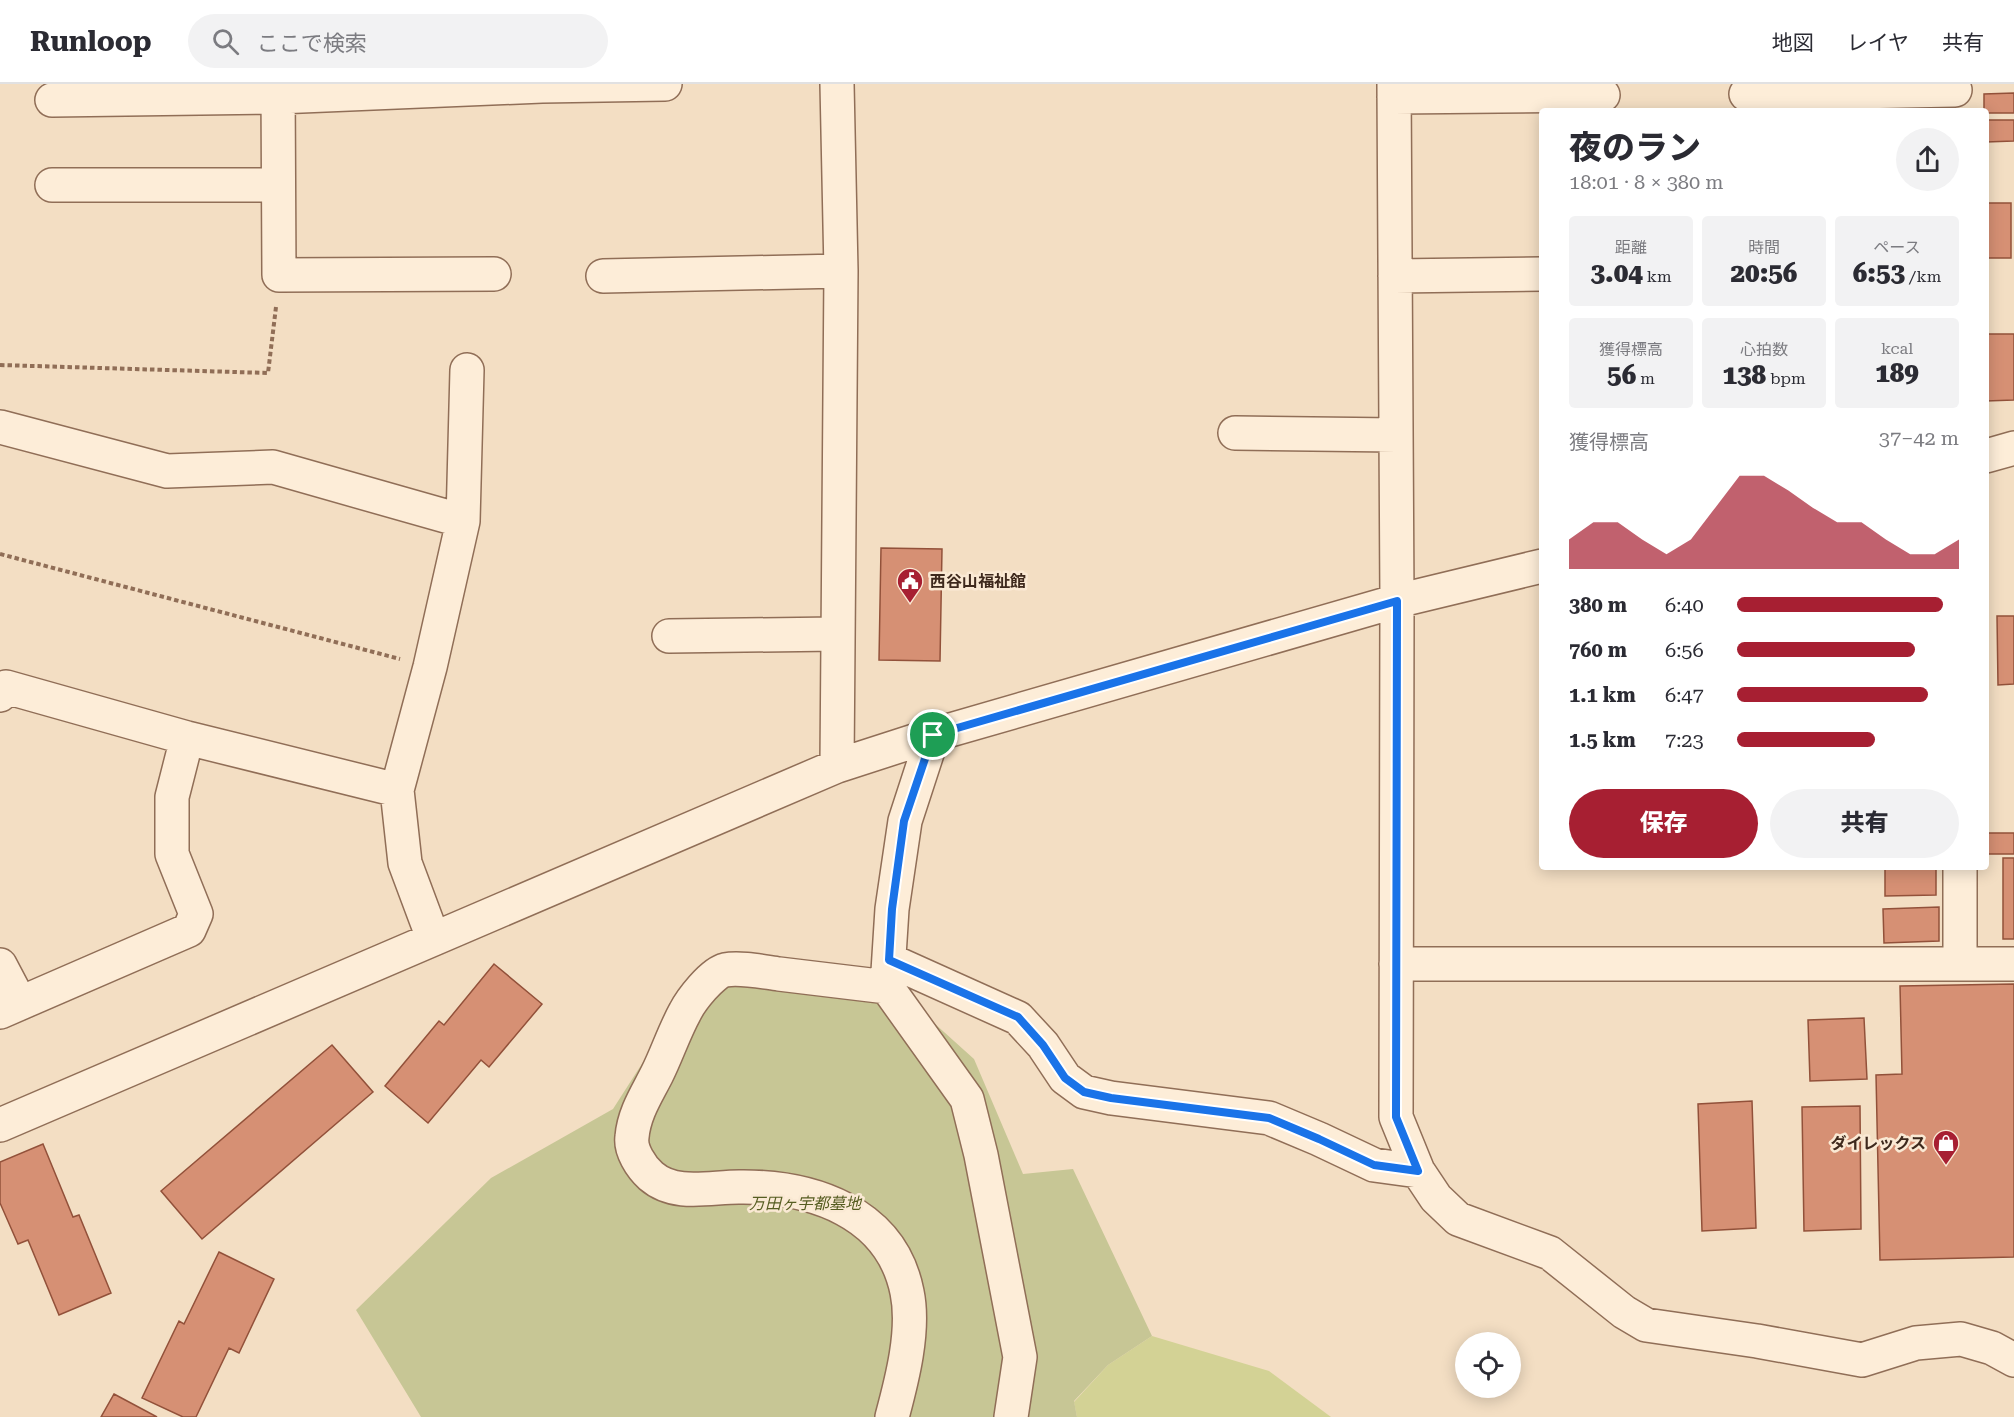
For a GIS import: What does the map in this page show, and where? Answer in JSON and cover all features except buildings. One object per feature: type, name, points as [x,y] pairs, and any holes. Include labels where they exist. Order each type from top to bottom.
[{"type":"street","points":[[52,100],[278,91],[666,84]]},
{"type":"street","points":[[837,84],[841,271],[837,766]]},
{"type":"street","points":[[1603,95],[1394,90],[1397,601],[1396,1117],[1418,1171],[1436,1198],[1458,1219],[1550,1252],[1624,1312],[1647,1325],[1757,1341],[1862,1360],[1916,1342],[1961,1339],[1992,1348],[2014,1360]]},
{"type":"street","points":[[278,91],[279,274],[494,274]]},
{"type":"street","points":[[1746,94],[1956,95]]},
{"type":"street","points":[[52,185],[278,185]]},
{"type":"street","points":[[603,276],[841,271]]},
{"type":"street","points":[[1395,276],[1539,274]]},
{"type":"street","points":[[433,938],[405,863],[397,790],[430,667],[463,521],[467,369]]},
{"type":"street","points":[[0,427],[167,471],[273,467],[463,521]]},
{"type":"street","points":[[1236,433],[1396,435]]},
{"type":"street","points":[[1989,455],[2014,448]]},
{"type":"street","points":[[0,1125],[837,766],[933,735],[1397,601],[1539,567]]},
{"type":"street","points":[[669,636],[837,634]]},
{"type":"street","points":[[0,695],[6,687],[187,738],[397,790]]},
{"type":"street","points":[[933,735],[904,821],[892,909],[888,973],[967,1099],[981,1155],[1020,1357],[1011,1417]]},
{"type":"street","points":[[0,965],[10,1007],[189,930],[196,914],[172,854],[172,796],[187,738]]},
{"type":"street","points":[[1960,870],[1960,964]]},
{"type":"street","points":[[1396,964],[2014,964]]},
{"type":"street","points":[[892,1417],[904,1372],[908,1333],[908,1294],[899,1263],[873,1228],[852,1213],[818,1197],[782,1189],[740,1186],[690,1189],[668,1186],[651,1176],[636,1157],[631,1138],[639,1108],[685,1011],[705,984],[723,970],[888,973],[1018,1017],[1043,1045],[1065,1078],[1084,1092],[1111,1098],[1269,1118],[1374,1165],[1418,1171]]},
{"type":"path","points":[[0,365],[268,373],[279,274]]},
{"type":"path","points":[[0,554],[430,667]]},
{"type":"shaded area","points":[[1152,1336],[1269,1371],[1331,1417],[1077,1417],[1074,1402],[1108,1365]]},
{"type":"green space","name":"万田ヶ宇都墓地","points":[[736,951],[874,969],[974,1059],[1023,1174],[1073,1169],[1152,1336],[1108,1365],[1074,1401],[1077,1417],[421,1417],[356,1310],[491,1178],[613,1109],[661,1034],[691,974]]},
{"type":"place","name":"西谷山福祉館","points":[[910,604]]},
{"type":"place","name":"ダイレックス","points":[[1946,1166]]},
{"type":"route","points":[[1397,601],[1396,1117],[1418,1171],[1374,1165],[1269,1118],[1111,1098],[1084,1092],[1065,1078],[1043,1045],[1018,1017],[889,960],[892,909],[904,821],[933,735],[1397,601]]}]
